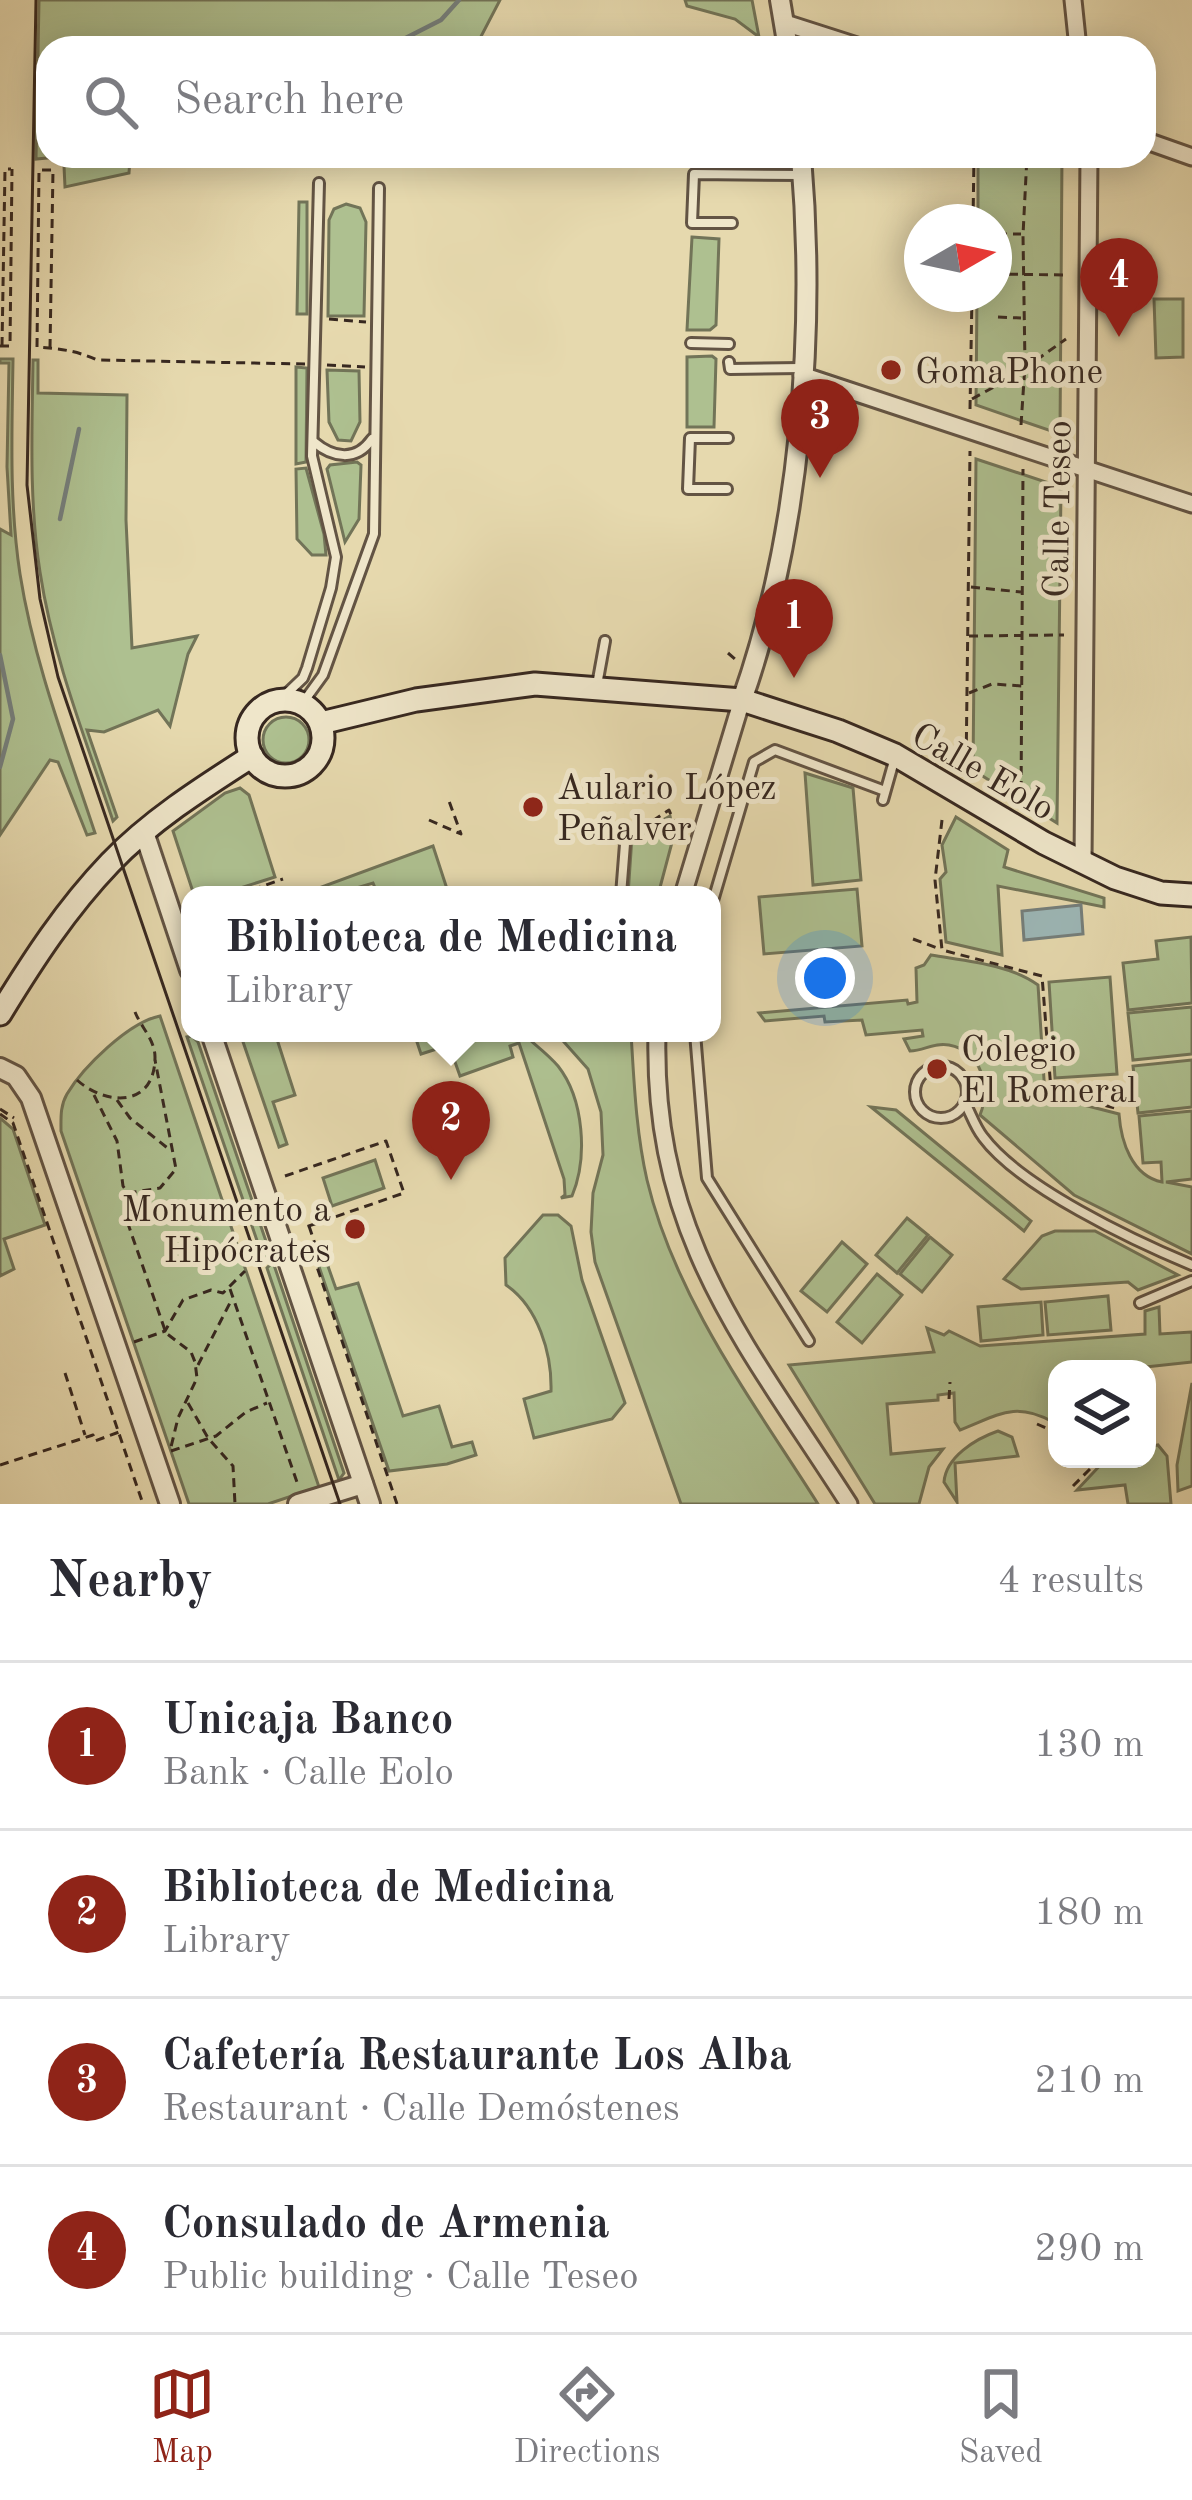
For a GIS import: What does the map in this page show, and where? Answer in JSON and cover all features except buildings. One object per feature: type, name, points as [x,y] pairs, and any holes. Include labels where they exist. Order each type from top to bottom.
[{"type":"main road","name":"Calle Eolo","points":[[321,723],[416,700],[535,685],[742,700],[896,755],[1114,878],[1161,893],[1192,895]]},
{"type":"main road","points":[[291,702],[321,723],[323,745],[313,765],[287,777],[271,774],[249,749],[250,723],[259,711],[291,702]]},
{"type":"main road","points":[[0,1014],[75,902],[144,832],[249,749]]},
{"type":"main road","points":[[0,993],[50,916],[107,850],[249,749]]},
{"type":"street","points":[[780,0],[787,36]]},
{"type":"street","points":[[1073,0],[1077,36]]},
{"type":"street","points":[[785,22],[827,36]]},
{"type":"street","points":[[1156,144],[1192,157]]},
{"type":"street","points":[[686,886],[766,625],[777,566],[802,372],[806,296],[802,168]]},
{"type":"street","name":"Calle Teseo","points":[[1082,862],[1089,168]]},
{"type":"street","points":[[802,372],[1192,504]]},
{"type":"street","points":[[144,832],[181,943]]},
{"type":"street","points":[[214,1042],[370,1504]]},
{"type":"street","points":[[657,1042],[665,1153],[692,1246],[739,1335],[849,1504]]},
{"type":"street","points":[[0,1067],[16,1076],[32,1098],[170,1504]]},
{"type":"street","points":[[300,1499],[363,1484]]},
{"type":"lane","points":[[732,223],[692,223],[694,174],[766,168]]},
{"type":"lane","points":[[291,702],[304,678],[332,588],[336,557],[313,441],[320,183]]},
{"type":"lane","points":[[291,702],[323,675],[374,534],[379,188]]},
{"type":"lane","points":[[691,343],[729,344]]},
{"type":"lane","points":[[729,362],[730,369],[802,372]]},
{"type":"lane","points":[[313,441],[328,454],[349,456],[366,448],[374,436]]},
{"type":"lane","points":[[727,489],[688,489],[690,438],[728,438]]},
{"type":"lane","points":[[597,686],[604,641]]},
{"type":"lane","points":[[717,886],[754,762],[775,750],[884,796],[896,755]]},
{"type":"lane","points":[[620,828],[625,844],[622,886]]},
{"type":"lane","points":[[696,1042],[707,1178],[809,1341]]},
{"type":"lane","points":[[965,1103],[946,1118],[930,1117],[918,1106],[916,1082],[927,1070],[951,1068],[964,1079],[965,1103],[983,1138],[1020,1170],[1076,1208],[1192,1265]]},
{"type":"lane","points":[[1140,1303],[1192,1281]]},
{"type":"path","points":[[973,204],[974,168]]},
{"type":"path","points":[[1021,424],[1026,168]]},
{"type":"path","points":[[5,169],[12,169],[10,346],[1,346],[5,169]]},
{"type":"path","points":[[50,348],[53,170],[39,170],[37,347],[50,348],[70,348],[97,360],[364,366],[375,376]]},
{"type":"path","points":[[1012,235],[1023,235]]},
{"type":"path","points":[[1012,275],[1066,275]]},
{"type":"path","points":[[970,410],[972,312]]},
{"type":"path","points":[[998,317],[1023,318]]},
{"type":"path","points":[[316,318],[366,321]]},
{"type":"path","points":[[970,399],[1014,376],[1066,339]]},
{"type":"path","points":[[966,771],[970,451]]},
{"type":"path","points":[[1021,805],[1024,469]]},
{"type":"path","points":[[1023,570],[1033,571]]},
{"type":"path","points":[[968,586],[1023,592]]},
{"type":"path","points":[[968,636],[1064,635]]},
{"type":"path","points":[[728,653],[737,661]]},
{"type":"path","points":[[967,693],[992,684],[1022,686]]},
{"type":"path","points":[[429,820],[461,835],[449,802]]},
{"type":"path","points":[[620,828],[633,822],[637,832],[669,810],[679,833]]},
{"type":"path","points":[[942,820],[935,880],[942,950]]},
{"type":"path","points":[[264,886],[284,879]]},
{"type":"path","points":[[913,939],[1042,976],[1051,1090],[1118,1109]]},
{"type":"path","points":[[128,1192],[160,1188],[176,1169],[152,1042],[135,1012]]},
{"type":"path","points":[[94,1095],[135,1096],[144,1088],[155,1060]]},
{"type":"path","points":[[77,1080],[94,1095],[117,1141],[123,1186],[128,1192]]},
{"type":"path","points":[[116,1099],[130,1118],[174,1153]]},
{"type":"path","points":[[0,1112],[14,1118]]},
{"type":"path","points":[[0,1112],[13,1123],[143,1504]]},
{"type":"path","points":[[285,1175],[386,1141],[404,1193],[306,1227],[397,1504]]},
{"type":"path","points":[[128,1192],[127,1221],[165,1330],[191,1352],[196,1368],[197,1378],[175,1427],[170,1451],[208,1438],[269,1402]]},
{"type":"path","points":[[130,1343],[165,1330],[183,1300],[212,1291],[223,1293],[245,1271]]},
{"type":"path","points":[[230,1288],[300,1499]]},
{"type":"path","points":[[196,1368],[233,1298]]},
{"type":"path","points":[[65,1373],[86,1437]]},
{"type":"path","points":[[949,1399],[950,1382]]},
{"type":"path","points":[[187,1401],[208,1438],[232,1466],[235,1504]]},
{"type":"path","points":[[1037,1424],[1048,1429]]},
{"type":"path","points":[[0,1465],[93,1435],[94,1441],[119,1432]]},
{"type":"path","points":[[1073,1486],[1087,1468]]},
{"type":"green space","points":[[39,0],[500,0],[481,36],[38,36]]},
{"type":"green space","points":[[685,0],[752,0],[759,36],[735,19],[687,6]]},
{"type":"green space","points":[[64,168],[129,168],[129,173],[65,187]]},
{"type":"green space","points":[[978,168],[1062,168],[1060,434],[976,405],[977,312],[1012,312],[1012,204],[978,204]]},
{"type":"green space","points":[[299,202],[307,202],[307,314],[297,314]]},
{"type":"green space","points":[[346,204],[360,208],[366,222],[364,316],[328,316],[329,220],[334,209]]},
{"type":"green space","points":[[692,237],[719,239],[716,325],[710,330],[687,330]]},
{"type":"green space","points":[[1154,299],[1183,299],[1183,357],[1156,358]]},
{"type":"green space","points":[[687,357],[716,359],[714,427],[687,427]]},
{"type":"green space","points":[[0,359],[13,359],[13,493],[26,607],[42,673],[95,833],[87,835],[58,762],[50,760],[0,835],[0,529],[11,535],[9,363],[0,363]]},
{"type":"green space","points":[[33,360],[38,360],[38,393],[127,395],[132,648],[197,636],[170,726],[158,710],[104,732],[87,730],[117,817],[113,821],[62,667],[40,572],[33,493]]},
{"type":"green space","points":[[296,367],[307,368],[306,462],[296,464]]},
{"type":"green space","points":[[327,370],[359,371],[360,422],[351,441],[338,440],[329,422]]},
{"type":"green space","points":[[976,459],[1061,487],[1057,823],[973,770]]},
{"type":"green space","points":[[361,465],[359,519],[345,542],[327,469]]},
{"type":"green space","points":[[306,468],[326,555],[312,555],[297,539],[296,469]]},
{"type":"green space","points":[[286,717],[302,724],[309,740],[302,756],[286,763],[270,756],[263,740],[270,724]]},
{"type":"green space","points":[[805,773],[853,788],[861,880],[813,885]]},
{"type":"green space","points":[[240,788],[249,795],[275,877],[246,886],[191,886],[173,831],[225,793]]},
{"type":"green space","points":[[670,816],[674,835],[660,886],[629,886],[632,837]]},
{"type":"green space","points":[[956,817],[1008,850],[1004,867],[1104,898],[1104,907],[998,886],[1002,955],[946,942],[942,845]]},
{"type":"green space","points":[[433,846],[446,886],[373,883],[324,886]]},
{"type":"green space","points":[[857,889],[862,946],[764,954],[759,897]]},
{"type":"green space","points":[[1191,937],[1192,1003],[1128,1010],[1123,963],[1158,959],[1156,941]]},
{"type":"green space","points":[[931,955],[1001,968],[1038,985],[1045,1095],[1119,1114],[1130,1156],[1152,1179],[1162,1182],[1161,1162],[1143,1163],[1139,1116],[1192,1111],[1192,1179],[1166,1182],[1192,1187],[1192,1254],[1074,1195],[980,1115],[981,1072],[960,1049],[944,1044],[910,1051],[904,1039],[923,1036],[922,1030],[866,1035],[862,1020],[825,1022],[824,1016],[765,1021],[759,1013],[917,1002],[916,968]]},
{"type":"green space","points":[[1110,977],[1117,1074],[1055,1078],[1049,982]]},
{"type":"green space","points":[[1192,1007],[1192,1054],[1133,1060],[1128,1013]]},
{"type":"green space","points":[[160,1016],[319,1487],[268,1504],[189,1504],[61,1131],[65,1099],[84,1071],[121,1036]]},
{"type":"green space","points":[[189,1042],[198,1042],[270,1253],[264,1261]]},
{"type":"green space","points":[[243,1042],[278,1042],[295,1095],[273,1102],[287,1144],[279,1147]]},
{"type":"green space","points":[[417,1042],[532,1042],[554,1062],[567,1080],[581,1129],[580,1164],[572,1196],[561,1198],[564,1179],[519,1043],[510,1046],[513,1057],[460,1076],[449,1045],[421,1054]]},
{"type":"green space","points":[[564,1042],[632,1042],[643,1162],[660,1224],[719,1348],[818,1504],[681,1504],[595,1262],[593,1193],[603,1155],[601,1112],[588,1069]]},
{"type":"green space","points":[[1192,1060],[1192,1107],[1138,1113],[1133,1066]]},
{"type":"green space","points":[[871,1107],[896,1110],[1031,1221],[1024,1231]]},
{"type":"green space","points":[[0,1118],[13,1129],[45,1225],[4,1239],[14,1269],[0,1276]]},
{"type":"green space","points":[[375,1160],[384,1188],[332,1206],[323,1178]]},
{"type":"green space","points":[[543,1215],[558,1215],[571,1226],[582,1280],[625,1403],[612,1419],[534,1438],[524,1399],[551,1391],[549,1362],[535,1318],[506,1285],[505,1258]]},
{"type":"green space","points":[[907,1218],[928,1235],[897,1273],[876,1255]]},
{"type":"green space","points":[[1055,1231],[1095,1231],[1178,1275],[1138,1290],[1128,1282],[1021,1289],[1004,1279],[1042,1236]]},
{"type":"green space","points":[[930,1237],[952,1255],[922,1292],[900,1274]]},
{"type":"green space","points":[[842,1242],[867,1264],[827,1312],[801,1291]]},
{"type":"green space","points":[[323,1252],[336,1289],[358,1283],[403,1416],[439,1406],[452,1447],[472,1442],[476,1455],[447,1464],[389,1471],[315,1255]]},
{"type":"green space","points":[[273,1262],[344,1473],[339,1480],[267,1268]]},
{"type":"green space","points":[[877,1274],[902,1295],[862,1343],[837,1322]]},
{"type":"green space","points":[[1108,1296],[1111,1330],[1048,1335],[1045,1302]]},
{"type":"green space","points":[[1041,1302],[1043,1335],[981,1341],[978,1307]]},
{"type":"green space","points":[[1159,1307],[1160,1334],[1192,1332],[1192,1362],[1156,1366],[1156,1360],[1048,1360],[1048,1420],[1017,1411],[960,1430],[955,1422],[954,1393],[938,1395],[938,1400],[887,1404],[891,1454],[943,1449],[929,1467],[919,1504],[875,1504],[789,1365],[934,1352],[927,1328],[944,1335],[949,1331],[980,1346],[1145,1334],[1145,1311]]},
{"type":"green space","points":[[1192,1383],[1192,1486],[1178,1491],[1177,1465]]},
{"type":"green space","points":[[998,1431],[1012,1437],[1018,1456],[955,1463],[957,1502],[944,1482],[950,1465],[971,1444]]},
{"type":"green space","points":[[1156,1445],[1167,1456],[1171,1504],[1128,1504],[1125,1485],[1077,1490],[1098,1468],[1156,1468]]},
{"type":"water","points":[[1081,905],[1083,934],[1024,940],[1022,911]]},
{"type":"waterway","points":[[410,36],[441,20],[459,0]]},
{"type":"waterway","points":[[60,519],[79,429]]},
{"type":"waterway","points":[[0,655],[13,719],[0,767]]},
{"type":"tram line","points":[[36,0],[27,485],[40,599],[58,677],[181,1038]]},
{"type":"tram line","points":[[182,1042],[340,1504]]},
{"type":"place","name":"Consulado de Armenia","points":[[1119,337]]},
{"type":"place","name":"GomaPhone","points":[[891,370]]},
{"type":"place","name":"Cafetería Restaurante Los Alba","points":[[820,478]]},
{"type":"place","name":"Unicaja Banco","points":[[794,678]]},
{"type":"place","name":"Aulario López Peñalver","points":[[533,807]]},
{"type":"place","name":"Colegio El Romeral","points":[[937,1069]]},
{"type":"place","name":"Biblioteca de Medicina","points":[[451,1180]]},
{"type":"place","name":"Monumento a Hipócrates","points":[[355,1229]]}]
